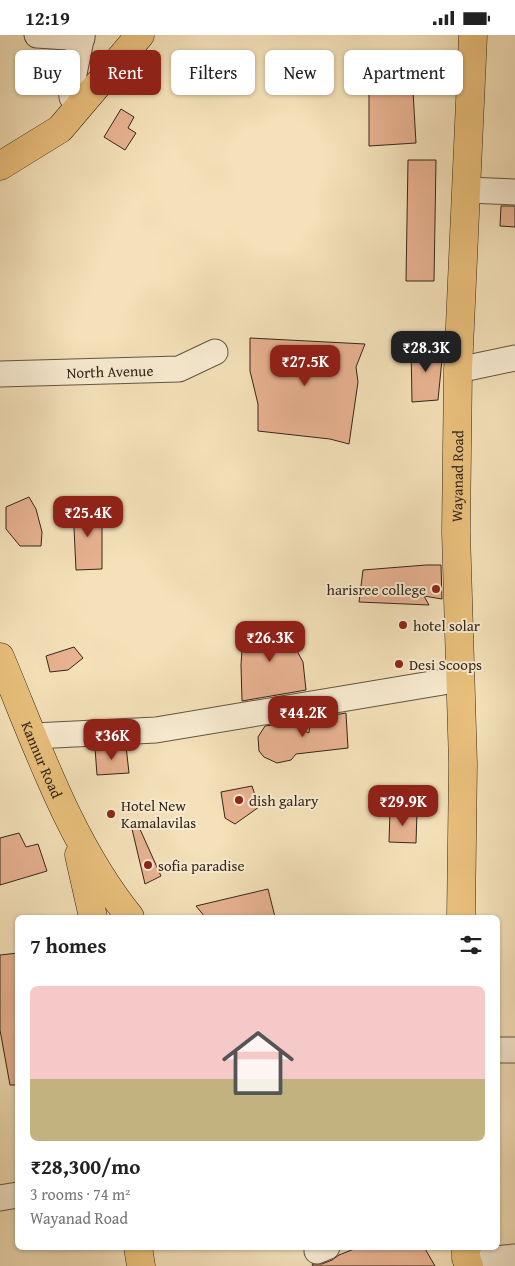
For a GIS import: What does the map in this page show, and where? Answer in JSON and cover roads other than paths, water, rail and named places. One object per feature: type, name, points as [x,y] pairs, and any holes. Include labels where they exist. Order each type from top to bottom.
[{"type":"main road","points":[[0,166],[60,129],[140,35]]},
{"type":"main road","name":"Wayanad Road","points":[[461,915],[463,765],[456,531],[458,370],[473,35]]},
{"type":"main road","name":"Kannur Road","points":[[0,657],[75,834]]},
{"type":"main road","points":[[75,834],[93,915]]},
{"type":"main road","points":[[75,834],[114,898],[128,915]]},
{"type":"main road","points":[[138,1250],[140,1266]]},
{"type":"street","points":[[37,35],[82,36],[71,88],[72,97],[81,103]]},
{"type":"street","points":[[467,190],[515,192]]},
{"type":"street","name":"North Avenue","points":[[0,374],[179,369],[215,352]]},
{"type":"street","points":[[458,370],[515,358]]},
{"type":"street","points":[[34,736],[156,730],[461,679]]},
{"type":"street","points":[[500,1050],[515,1050]]},
{"type":"street","points":[[0,1198],[15,1196]]},
{"type":"street","points":[[467,1257],[493,1259],[515,1257]]},
{"type":"place","name":"harisree college","points":[[436,589]]},
{"type":"place","name":"hotel solar","points":[[403,625]]},
{"type":"place","name":"Desi Scoops","points":[[399,664]]},
{"type":"place","name":"dish galary","points":[[239,800]]},
{"type":"place","name":"Hotel New Kamalavilas","points":[[111,814]]},
{"type":"place","name":"sofia paradise","points":[[148,865]]}]
